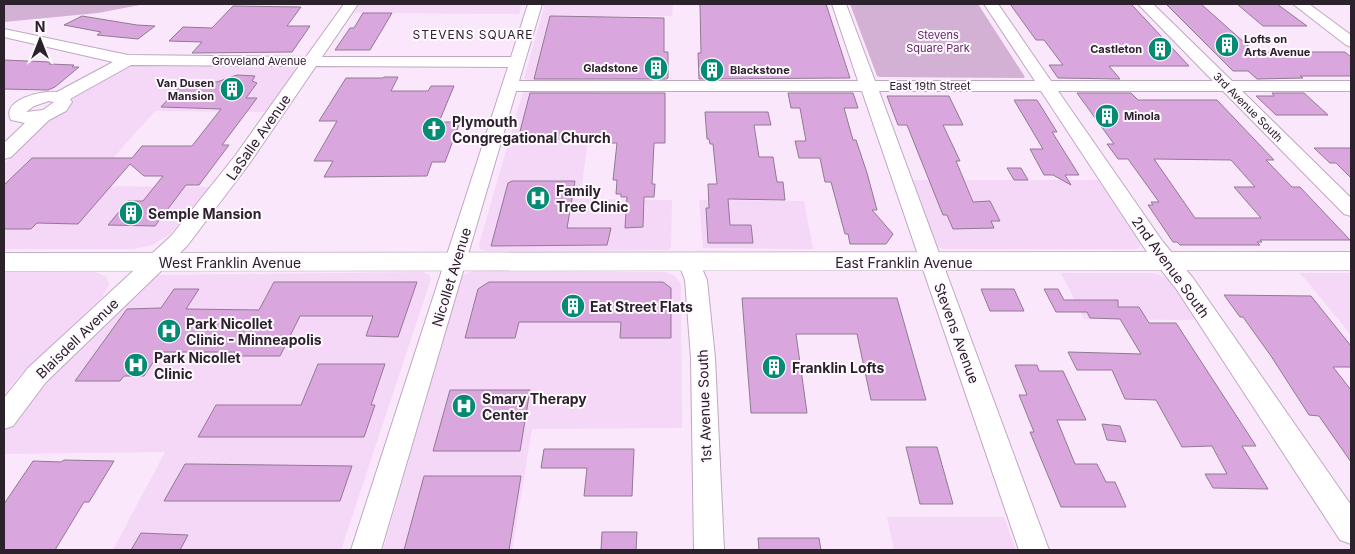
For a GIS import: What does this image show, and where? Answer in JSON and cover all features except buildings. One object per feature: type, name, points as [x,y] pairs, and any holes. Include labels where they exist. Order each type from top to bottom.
[{"type":"main road","name":"East Franklin Avenue","points":[[456,262],[1351,261]]},
{"type":"main road","name":"West Franklin Avenue","points":[[4,262],[456,262]]},
{"type":"street","name":"LaSalle Avenue","points":[[155,262],[179,242],[217,195],[352,4]]},
{"type":"street","name":"Nicollet Avenue","points":[[366,550],[535,4]]},
{"type":"street","name":"Stevens Avenue","points":[[839,4],[1034,550]]},
{"type":"street","name":"2nd Avenue South","points":[[991,4],[1351,530]]},
{"type":"street","name":"3rd Avenue South","points":[[1145,4],[1351,209]]},
{"type":"street","points":[[1300,4],[1351,42]]},
{"type":"street","name":"Groveland Avenue","points":[[4,33],[128,60],[517,62]]},
{"type":"street","points":[[44,115],[22,117],[11,106],[42,97],[60,97],[128,60]]},
{"type":"street","name":"East 19th Street","points":[[510,86],[1351,86]]},
{"type":"street","points":[[4,153],[44,115],[62,105],[63,102],[60,97]]},
{"type":"street","name":"Blaisdell Avenue","points":[[4,418],[37,376],[155,262]]},
{"type":"street","name":"1st Avenue South","points":[[689,262],[696,280],[703,358],[709,550]]},
{"type":"shaded area","points":[[359,4],[522,4],[519,14],[354,13]]},
{"type":"shaded area","points":[[545,4],[673,4],[672,16],[605,16],[594,82],[530,82],[524,78]]},
{"type":"shaded area","points":[[129,65],[292,65],[296,69],[265,112],[155,111],[88,186],[211,187],[169,235],[152,245],[133,249],[4,249],[4,164],[85,86]]},
{"type":"shaded area","points":[[526,90],[595,90],[580,199],[672,200],[671,247],[669,250],[486,251],[480,249],[479,244],[523,92]]},
{"type":"shaded area","points":[[911,180],[1098,180],[1141,244],[1137,249],[944,249],[936,247]]},
{"type":"shaded area","points":[[699,200],[804,201],[813,249],[703,248]]},
{"type":"shaded area","points":[[475,270],[665,272],[675,276],[681,284],[682,428],[532,429],[512,550],[383,550],[461,276]]},
{"type":"shaded area","points":[[4,272],[95,272],[107,277],[109,285],[102,297],[20,375],[4,395]]},
{"type":"shaded area","points":[[422,272],[429,275],[431,279],[341,550],[113,550],[165,452],[4,454],[4,432],[46,378],[156,275]]},
{"type":"shaded area","points":[[1061,273],[1153,273],[1165,277],[1172,281],[1198,320],[1084,319]]},
{"type":"shaded area","points":[[1300,273],[1351,273],[1351,335]]},
{"type":"shaded area","points":[[887,517],[1004,517],[1016,550],[894,550]]},
{"type":"green space","points":[[145,4],[98,13],[4,22],[4,5]]},
{"type":"green space","name":"Stevens Square Park","points":[[850,4],[978,4],[1025,77],[877,76]]},
{"type":"place","name":"Lofts on Arts Avenue","points":[[1227,45]]},
{"type":"place","name":"Castleton","points":[[1160,49]]},
{"type":"place","name":"Gladstone","points":[[656,68]]},
{"type":"place","name":"Blackstone","points":[[712,70]]},
{"type":"place","name":"Van Dusen Mansion","points":[[232,89]]},
{"type":"place","name":"Minola","points":[[1107,116]]},
{"type":"place","name":"Plymouth Congregational Church","points":[[434,129]]},
{"type":"place","name":"Family Tree Clinic","points":[[538,198]]},
{"type":"place","name":"Semple Mansion","points":[[131,213]]},
{"type":"place","name":"Eat Street Flats","points":[[573,306]]},
{"type":"place","name":"Park Nicollet Clinic - Minneapolis","points":[[169,331]]},
{"type":"place","name":"Park Nicollet Clinic","points":[[136,365]]},
{"type":"place","name":"Franklin Lofts","points":[[774,367]]},
{"type":"place","name":"Smary Therapy Center","points":[[464,406]]},
{"type":"district","name":"STEVENS SQUARE","points":[[473,34]]}]
